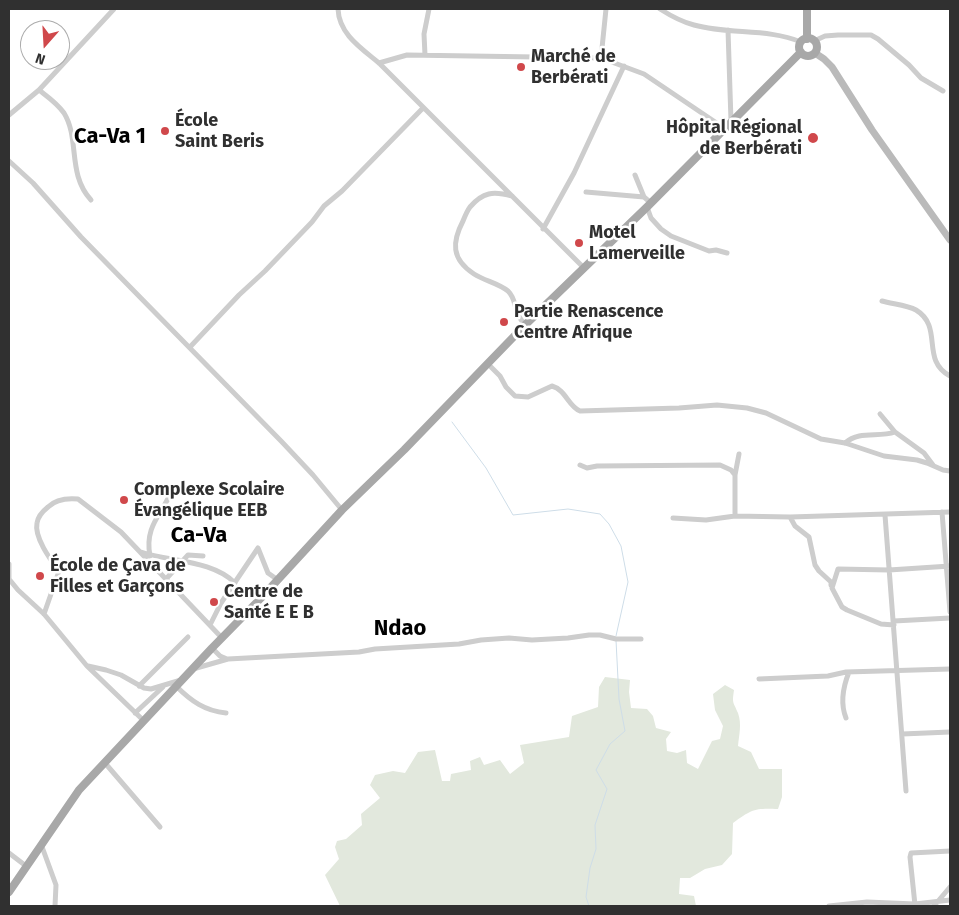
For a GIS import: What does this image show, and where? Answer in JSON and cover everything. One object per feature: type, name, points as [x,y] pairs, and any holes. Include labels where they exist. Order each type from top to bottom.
[{"type":"main road","points":[[808,9],[808,41]]},
{"type":"main road","points":[[808,41],[817,46],[815,53],[807,56],[801,52],[800,45],[808,41]]},
{"type":"main road","points":[[9,892],[79,790],[192,669],[342,510],[647,202],[801,52]]},
{"type":"street","points":[[9,115],[39,90],[114,9]]},
{"type":"street","points":[[338,9],[338,17],[342,29],[350,38],[379,63],[583,267]]},
{"type":"street","points":[[425,55],[424,34],[428,9]]},
{"type":"street","points":[[601,58],[606,9]]},
{"type":"street","points":[[660,9],[688,24],[710,29],[774,33],[808,41],[825,36],[871,35],[878,38],[921,78],[943,92]]},
{"type":"street","points":[[728,30],[732,121]]},
{"type":"street","points":[[815,53],[832,67],[872,130],[950,240]]},
{"type":"street","points":[[379,63],[407,55],[601,58],[644,74],[724,128]]},
{"type":"street","points":[[544,229],[574,173],[624,66]]},
{"type":"street","points":[[39,90],[57,104],[65,115],[70,128],[80,185],[91,200]]},
{"type":"street","points":[[190,347],[312,222],[324,206],[342,191],[423,108]]},
{"type":"street","points":[[9,161],[33,183],[81,237],[307,468],[342,510]]},
{"type":"street","points":[[635,175],[647,202],[651,218],[661,229],[671,236],[709,251],[716,250],[728,253]]},
{"type":"street","points":[[586,192],[647,202]]},
{"type":"street","points":[[513,197],[502,193],[489,193],[481,197],[468,210],[454,242],[455,250],[462,264],[473,273],[501,286],[512,296],[519,317],[525,325]]},
{"type":"street","points":[[882,301],[914,309],[924,316],[931,332],[935,362],[940,369],[950,376]]},
{"type":"street","points":[[488,364],[515,396],[528,397],[552,386],[562,391],[574,408],[580,411],[717,405],[747,408],[766,413],[816,437],[845,443],[875,454],[917,460],[950,471]]},
{"type":"street","points":[[880,414],[895,432],[924,453],[930,459],[933,466]]},
{"type":"street","points":[[845,443],[856,435],[883,435],[895,432]]},
{"type":"street","points":[[734,516],[735,475],[739,454]]},
{"type":"street","points":[[580,465],[587,468],[598,466],[720,464],[731,470],[735,475]]},
{"type":"street","points":[[153,566],[148,541],[151,530],[173,488]]},
{"type":"street","points":[[44,614],[58,570],[45,551],[36,524],[40,514],[51,504],[70,498],[78,499],[121,532],[222,638]]},
{"type":"street","points":[[942,512],[948,566],[950,612]]},
{"type":"street","points":[[673,518],[706,520],[734,516],[790,517],[950,512]]},
{"type":"street","points":[[885,515],[906,791]]},
{"type":"street","points":[[790,517],[795,526],[809,537],[815,565],[831,582],[832,588],[842,607],[881,624],[950,618]]},
{"type":"street","points":[[210,624],[221,603],[258,548],[268,573],[278,580]]},
{"type":"street","points":[[139,551],[221,573],[235,583]]},
{"type":"street","points":[[166,579],[188,555],[203,556]]},
{"type":"street","points":[[9,564],[9,579],[12,583],[44,614],[87,666],[144,721]]},
{"type":"street","points":[[832,588],[838,569],[889,570],[948,566]]},
{"type":"street","points":[[192,669],[228,659],[358,652],[509,638],[532,640],[600,635],[616,639],[641,639]]},
{"type":"street","points":[[139,686],[188,637]]},
{"type":"street","points":[[212,648],[220,656],[228,659]]},
{"type":"street","points":[[87,666],[121,675],[139,686],[151,689],[184,679]]},
{"type":"street","points":[[759,679],[828,676],[850,672],[950,669]]},
{"type":"street","points":[[846,718],[843,689],[850,672]]},
{"type":"street","points":[[135,713],[166,685]]},
{"type":"street","points":[[176,686],[199,706],[226,713]]},
{"type":"street","points":[[902,734],[950,732]]},
{"type":"street","points":[[105,763],[160,827]]},
{"type":"street","points":[[41,843],[56,885],[54,906]]},
{"type":"street","points":[[915,905],[911,853],[950,851]]},
{"type":"street","points":[[9,853],[26,866]]},
{"type":"street","points":[[936,904],[950,887]]},
{"type":"street","points":[[828,906],[867,902],[915,905],[936,904],[950,900]]},
{"type":"shaded area","points":[[605,677],[630,680],[631,708],[647,709],[653,716],[656,728],[671,732],[666,739],[667,751],[677,753],[686,750],[687,763],[698,769],[712,741],[720,739],[723,726],[715,710],[713,694],[725,685],[734,690],[733,702],[740,721],[738,746],[751,752],[759,769],[782,769],[782,797],[778,809],[754,810],[739,818],[733,823],[732,854],[722,865],[705,869],[690,878],[680,878],[679,894],[694,896],[696,906],[340,906],[325,875],[339,859],[335,847],[337,841],[346,839],[362,825],[361,814],[380,798],[370,785],[375,775],[393,771],[405,773],[418,752],[435,750],[442,781],[450,781],[451,774],[471,770],[470,761],[480,757],[484,765],[500,760],[510,774],[524,763],[520,745],[569,737],[572,716],[598,707],[599,687]]},
{"type":"waterway","points":[[452,422],[486,468],[513,515],[568,509],[600,514],[609,524],[621,546],[628,582],[616,636]]},
{"type":"waterway","points":[[589,906],[586,897],[590,868],[596,849],[595,825],[607,789],[596,770],[610,744],[625,731],[619,699],[616,640]]},
{"type":"place","name":"Marché de Berbérati","points":[[521,67]]},
{"type":"place","name":"École Saint Beris","points":[[165,131]]},
{"type":"place","name":"Hôpital Régional de Berbérati","points":[[813,138]]},
{"type":"place","name":"Motel Lamerveille","points":[[579,243]]},
{"type":"place","name":"Partie Renascence Centre Afrique","points":[[504,322]]},
{"type":"place","name":"Complexe Scolaire Évangélique EEB","points":[[124,500]]},
{"type":"place","name":"École de Çava de Filles et Garçons","points":[[40,576]]},
{"type":"place","name":"Centre de Santé E E B","points":[[214,602]]},
{"type":"district","name":"Ca-Va 1","points":[[110,137]]},
{"type":"district","name":"Ca-Va","points":[[199,536]]},
{"type":"district","name":"Ndao","points":[[400,629]]}]
